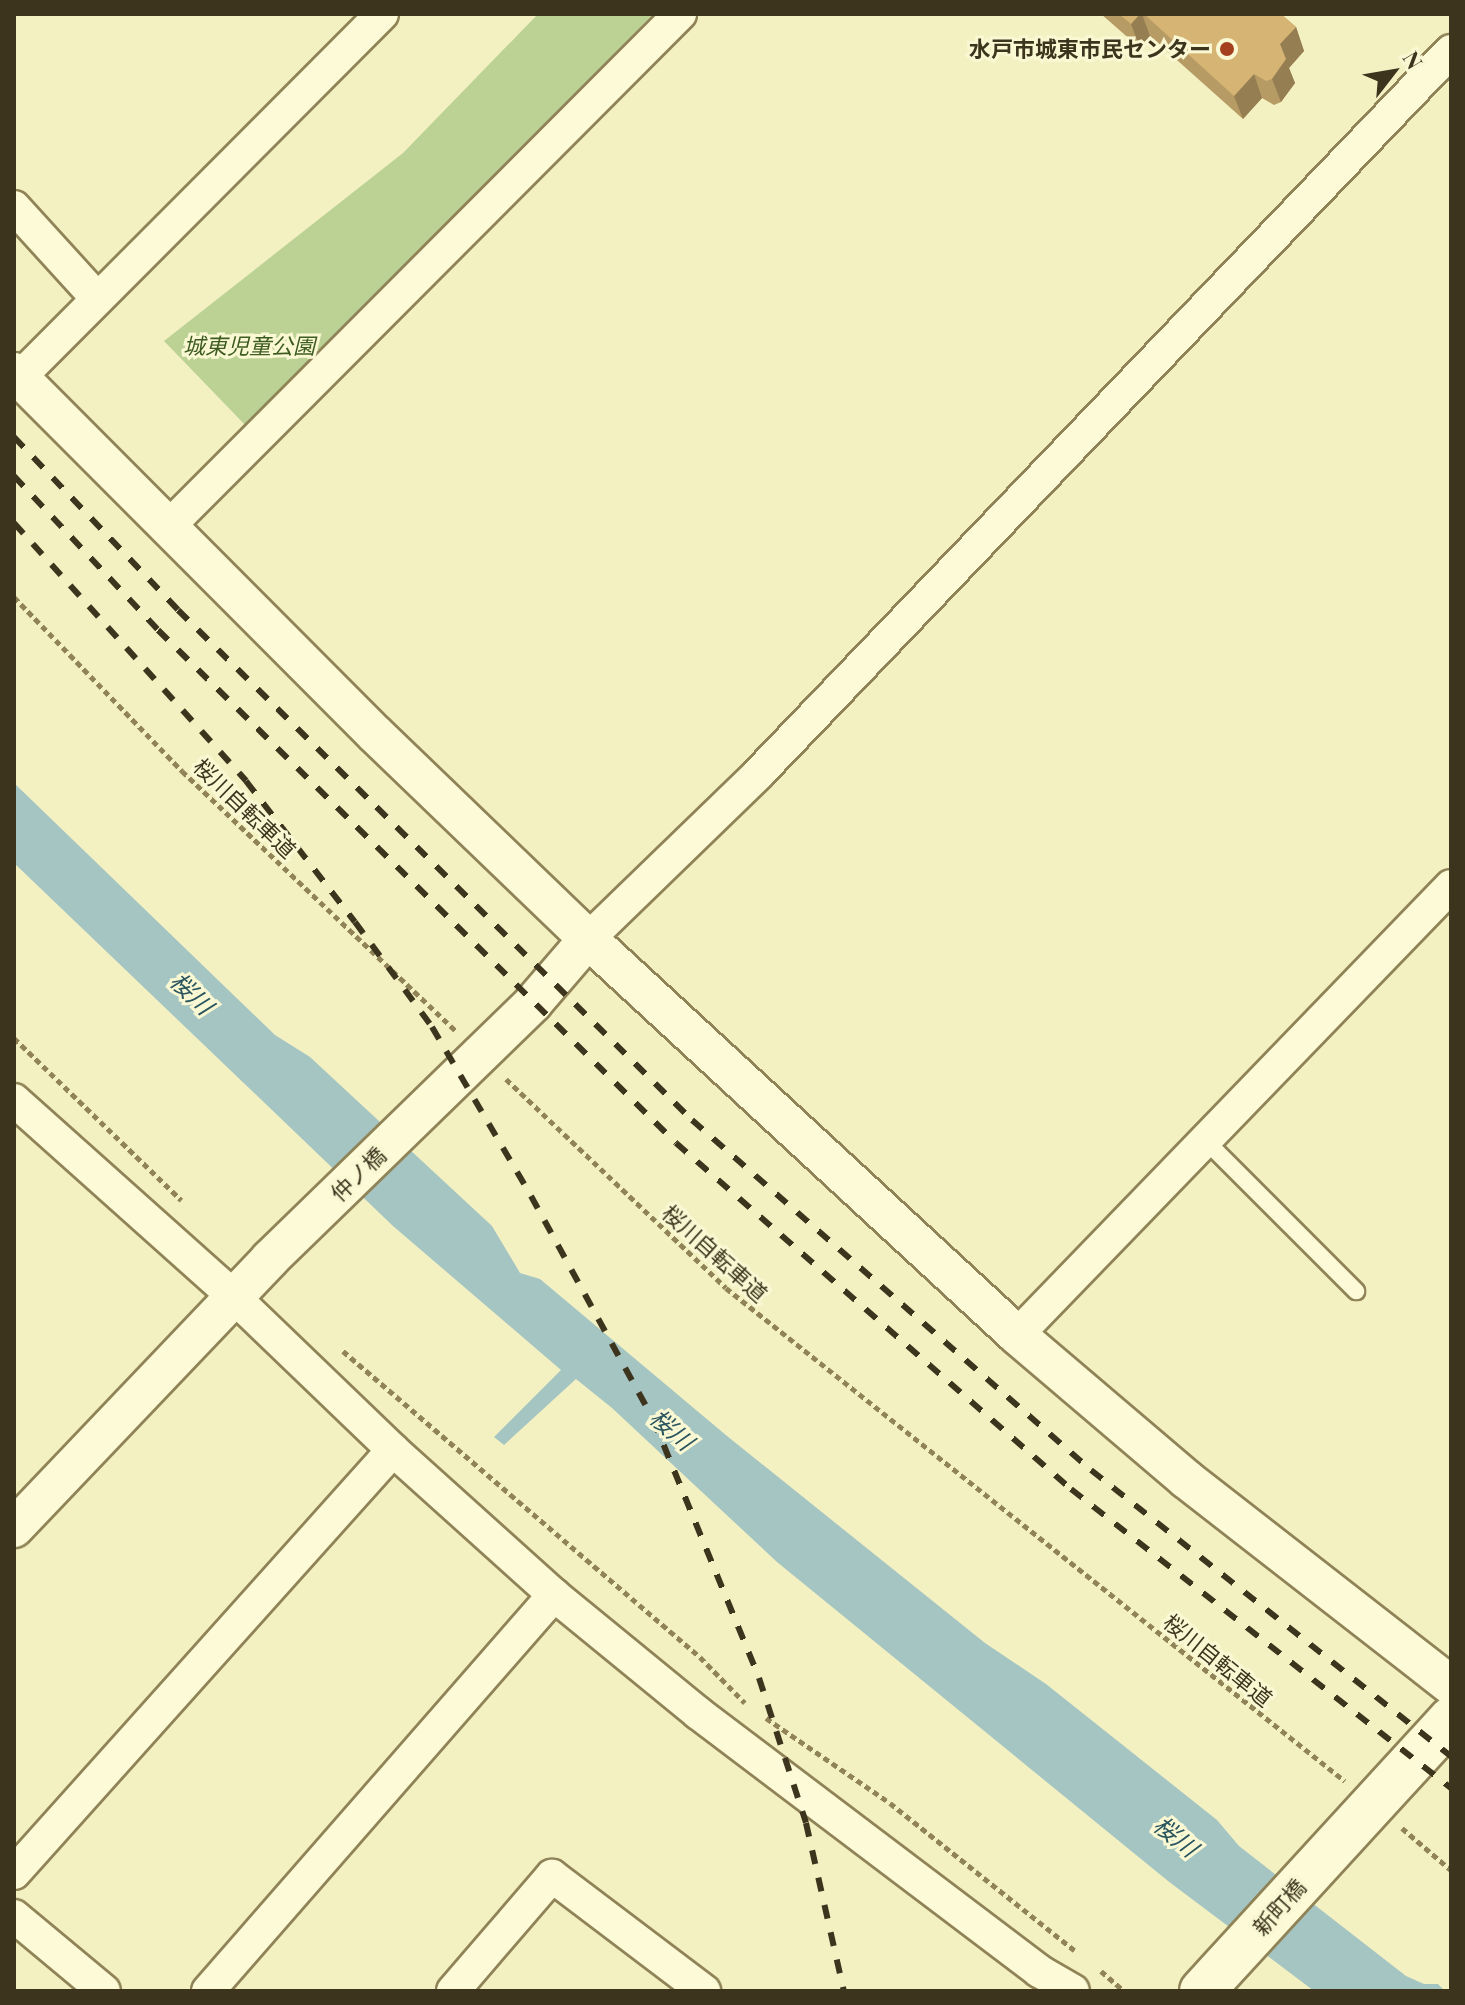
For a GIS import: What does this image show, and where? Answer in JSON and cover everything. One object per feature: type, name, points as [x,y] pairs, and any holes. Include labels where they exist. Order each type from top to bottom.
[{"type":"main road","name":"新町橋","points":[[1202,1991],[1451,1719]]},
{"type":"street","points":[[382,14],[16,375],[375,734],[588,939],[1017,1335],[1186,1479],[1451,1685]]},
{"type":"street","points":[[168,527],[680,14]]},
{"type":"street","points":[[588,939],[759,773],[1451,51]]},
{"type":"street","points":[[14,207],[96,297]]},
{"type":"street","points":[[1017,1335],[1451,886]]},
{"type":"street","name":"仲ノ橋","points":[[14,1528],[270,1259],[533,1003],[588,939]]},
{"type":"street","points":[[14,1100],[234,1297],[393,1450],[554,1595],[698,1713],[1039,1971],[1073,1991]]},
{"type":"street","points":[[14,1873],[393,1450]]},
{"type":"street","points":[[208,1991],[554,1595]]},
{"type":"street","points":[[453,1991],[552,1876],[704,1991]]},
{"type":"street","points":[[14,1916],[104,1991]]},
{"type":"lane","points":[[1205,1140],[1356,1291]]},
{"type":"path","name":"桜川自転車道","points":[[14,597],[182,771],[726,1288],[1365,1814],[1451,1870]]},
{"type":"path","points":[[14,1038],[185,1204]]},
{"type":"path","points":[[336,1345],[700,1657],[748,1706]]},
{"type":"path","points":[[761,1715],[890,1803],[1086,1959]]},
{"type":"path","points":[[1098,1968],[1124,1991]]},
{"type":"green space","name":"城東児童公園","points":[[538,14],[653,14],[247,427],[164,341],[403,153]]},
{"type":"water","name":"桜川","points":[[14,783],[275,1035],[310,1057],[492,1226],[520,1273],[540,1279],[727,1436],[985,1643],[1046,1684],[1217,1820],[1239,1846],[1406,1976],[1424,1984],[1438,1984],[1445,1991],[1314,1991],[1168,1881],[777,1562],[612,1408],[576,1379],[504,1445],[494,1437],[561,1370],[393,1226],[14,863]]},
{"type":"building","points":[[1119,14],[1140,14],[1131,24]]},
{"type":"building","points":[[1144,14],[1281,14],[1296,27],[1280,44],[1286,59],[1272,79],[1266,81],[1254,74],[1234,96]]},
{"type":"railway","points":[[14,437],[178,610],[692,1120],[1091,1470],[1451,1756]]},
{"type":"railway","points":[[14,476],[158,630],[676,1143],[1071,1489],[1451,1788]]},
{"type":"railway","points":[[14,523],[246,781],[355,922],[432,1027],[531,1196],[653,1419],[759,1678],[806,1823],[844,1991]]},
{"type":"place","name":"水戸市城東市民センター","points":[[1227,49]]}]
